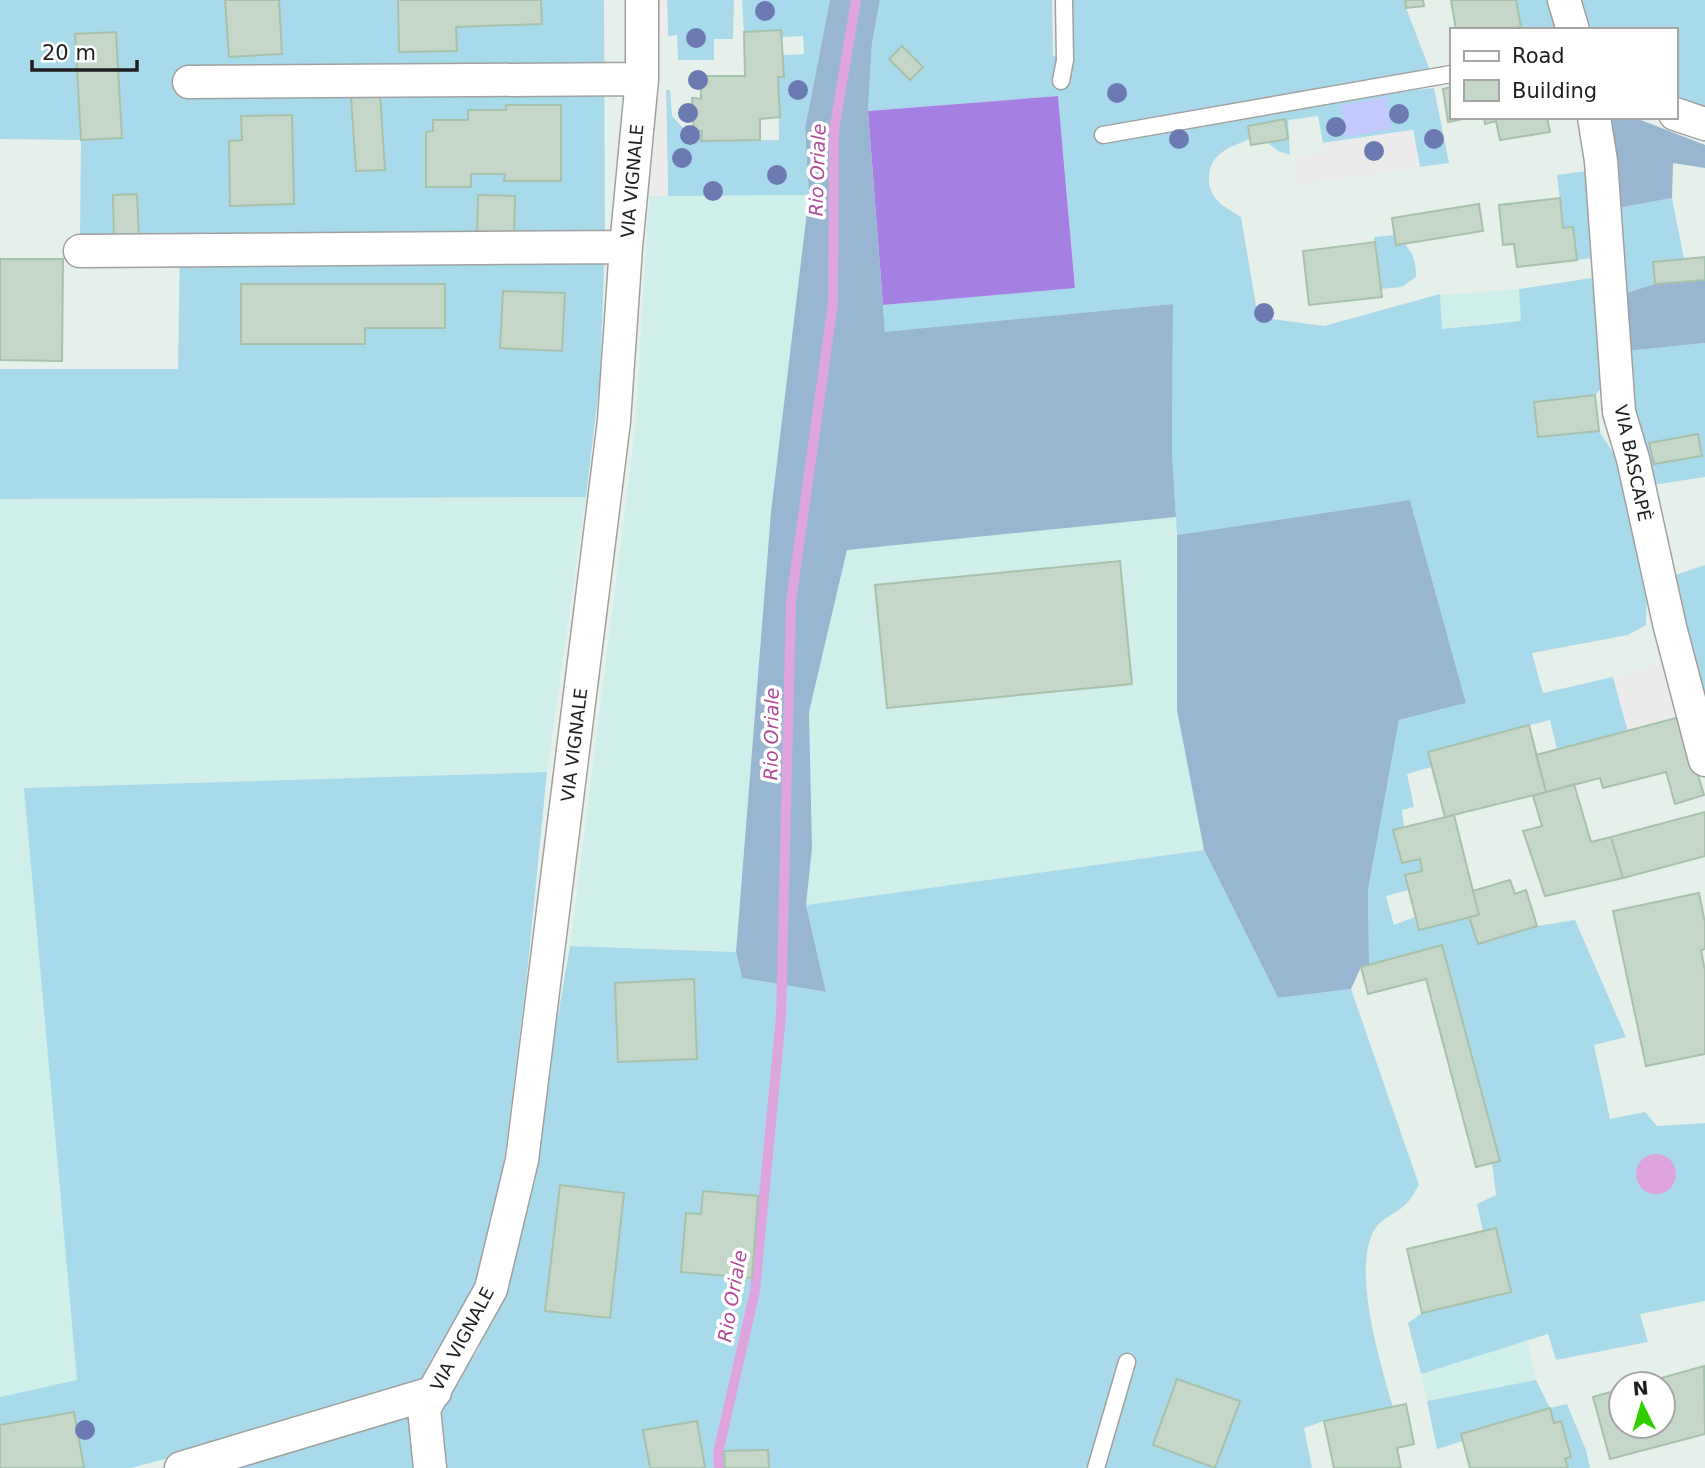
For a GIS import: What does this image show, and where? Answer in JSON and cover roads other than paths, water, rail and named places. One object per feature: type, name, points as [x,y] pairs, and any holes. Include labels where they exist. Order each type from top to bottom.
[{"type":"street","name":"VIA VIGNALE","points":[[430,1468],[424,1409],[491,1289],[522,1160],[614,421],[626,247],[642,79],[642,0]]},
{"type":"street","points":[[1564,0],[1572,28]]},
{"type":"street","points":[[189,82],[642,79]]},
{"type":"street","points":[[1677,115],[1705,124]]},
{"type":"street","name":"VIA BASCAPÈ","points":[[1594,119],[1601,161],[1619,412],[1633,459],[1670,627],[1705,760]]},
{"type":"street","points":[[80,251],[626,247]]},
{"type":"street","points":[[181,1468],[435,1392]]},
{"type":"lane","points":[[1061,81],[1065,60],[1064,0]]},
{"type":"lane","points":[[1103,135],[1450,74]]},
{"type":"lane","points":[[1096,1468],[1127,1362]]},
{"type":"waterway","name":"Rio Oriale","points":[[719,1468],[718,1453],[755,1291],[781,1016],[791,602],[833,303],[834,131],[856,0]]}]
